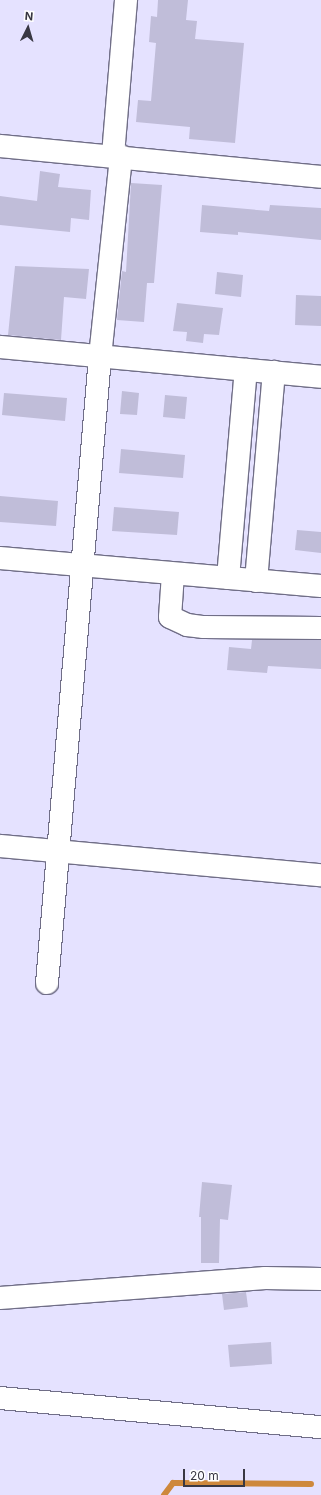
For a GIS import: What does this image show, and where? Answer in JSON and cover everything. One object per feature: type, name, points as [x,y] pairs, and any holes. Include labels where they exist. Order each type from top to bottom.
[{"type":"street","points":[[46,982],[117,155],[126,0]]},
{"type":"street","points":[[0,146],[117,155],[321,177]]},
{"type":"street","points":[[0,347],[321,377]]},
{"type":"street","points":[[228,578],[246,370]]},
{"type":"street","points":[[256,581],[274,372]]},
{"type":"street","points":[[0,558],[321,586]]},
{"type":"street","points":[[173,574],[170,617],[186,625],[204,627],[321,628]]},
{"type":"street","points":[[0,846],[321,875]]},
{"type":"street","points":[[0,1298],[265,1278],[321,1278]]},
{"type":"street","points":[[0,1398],[321,1427]]},
{"type":"building","points":[[158,0],[188,0],[186,20],[197,21],[195,39],[244,43],[235,143],[189,139],[190,127],[136,122],[138,100],[151,101],[156,43],[149,42],[151,16],[157,17]]},
{"type":"building","points":[[40,171],[60,174],[58,187],[91,190],[89,220],[71,218],[70,232],[0,225],[0,196],[37,201]]},
{"type":"building","points":[[131,183],[162,185],[154,283],[147,283],[144,322],[117,320],[122,271],[126,272]]},
{"type":"building","points":[[202,205],[269,211],[270,205],[321,208],[321,240],[238,232],[238,235],[200,232]]},
{"type":"building","points":[[15,266],[89,269],[86,299],[64,297],[61,340],[8,335]]},
{"type":"building","points":[[217,272],[243,275],[241,297],[215,294]]},
{"type":"building","points":[[296,295],[321,296],[321,326],[295,325]]},
{"type":"building","points":[[177,303],[223,308],[219,335],[204,334],[203,343],[186,341],[187,332],[173,331]]},
{"type":"building","points":[[122,391],[139,393],[137,415],[120,414]]},
{"type":"building","points":[[4,393],[67,398],[65,421],[2,415]]},
{"type":"building","points":[[165,395],[187,397],[185,419],[163,417]]},
{"type":"building","points":[[121,449],[185,455],[183,478],[119,473]]},
{"type":"building","points":[[0,496],[58,501],[56,526],[0,522]]},
{"type":"building","points":[[114,507],[179,512],[177,535],[112,531]]},
{"type":"building","points":[[297,530],[321,532],[321,553],[295,550]]},
{"type":"building","points":[[252,640],[321,640],[321,669],[268,666],[267,673],[227,670],[229,647],[251,649]]},
{"type":"building","points":[[202,1182],[232,1185],[228,1220],[220,1219],[219,1263],[201,1263],[201,1217],[199,1217]]},
{"type":"building","points":[[246,1292],[248,1307],[224,1310],[222,1294]]},
{"type":"building","points":[[271,1342],[272,1364],[230,1367],[228,1345]]},
{"type":"waterway","points":[[164,1495],[173,1483],[311,1484]]}]
